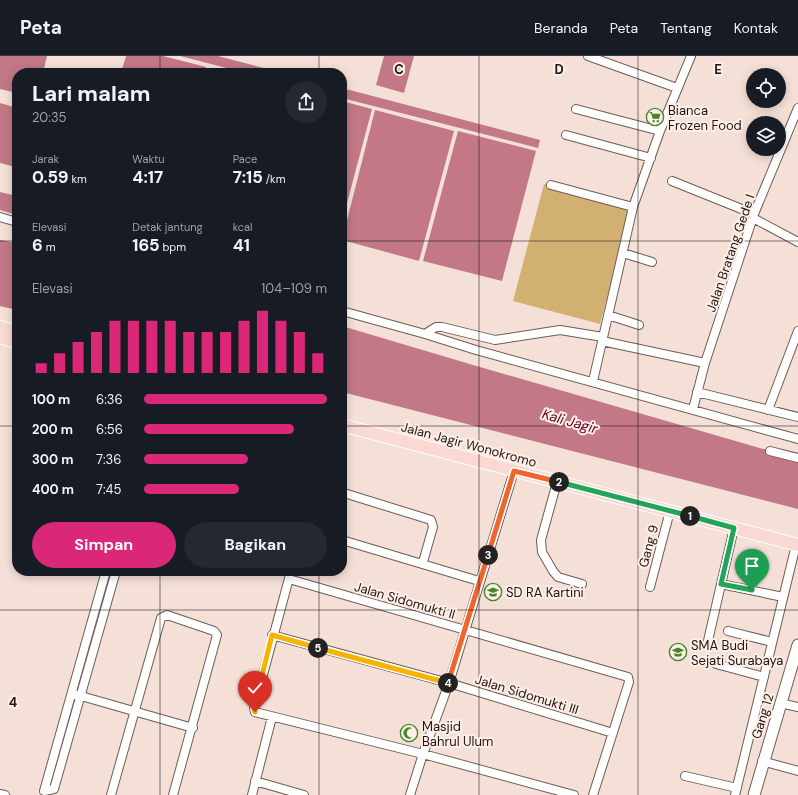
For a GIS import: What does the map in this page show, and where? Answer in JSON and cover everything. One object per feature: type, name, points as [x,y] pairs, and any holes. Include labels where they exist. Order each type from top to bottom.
[{"type":"main road","points":[[0,327],[12,336]]},
{"type":"main road","name":"Jalan Jagir Wonokromo","points":[[347,426],[797,545]]},
{"type":"street","points":[[589,56],[677,88]]},
{"type":"street","points":[[593,382],[633,207],[660,131],[691,56]]},
{"type":"street","name":"Jalan Bratang Gede I","points":[[693,409],[705,363],[754,216],[798,108]]},
{"type":"street","points":[[576,109],[660,131]]},
{"type":"street","points":[[566,135],[651,158]]},
{"type":"street","points":[[672,181],[754,216],[798,242]]},
{"type":"street","points":[[552,185],[633,207]]},
{"type":"street","points":[[0,218],[12,221]]},
{"type":"street","points":[[623,253],[652,262]]},
{"type":"street","points":[[347,312],[476,350],[798,439]]},
{"type":"street","points":[[608,315],[639,325]]},
{"type":"street","points":[[425,334],[436,327],[442,327],[495,340],[560,330],[705,363]]},
{"type":"street","points":[[768,410],[796,344],[798,331]]},
{"type":"street","points":[[697,392],[798,417]]},
{"type":"street","points":[[770,451],[798,458]]},
{"type":"street","points":[[410,795],[423,754],[449,683],[479,581],[514,471]]},
{"type":"street","points":[[557,482],[541,540],[542,552],[558,577],[582,584]]},
{"type":"street","points":[[347,494],[431,520],[433,527],[423,562]]},
{"type":"street","name":"Gang 9","points":[[650,587],[670,511]]},
{"type":"street","points":[[707,645],[734,528]]},
{"type":"street","points":[[347,541],[423,562],[479,581]]},
{"type":"street","points":[[685,776],[736,791],[782,597],[797,545]]},
{"type":"street","points":[[105,576],[76,695],[54,789],[44,791],[76,695],[114,576]]},
{"type":"street","points":[[290,576],[272,635],[254,708],[256,713],[423,754],[574,795]]},
{"type":"street","name":"Jalan Sidomukti II","points":[[293,576],[626,677],[629,679],[613,733]]},
{"type":"street","points":[[721,584],[782,597]]},
{"type":"street","points":[[111,795],[161,618],[167,615],[214,631],[217,635],[173,795]]},
{"type":"street","points":[[728,631],[772,642]]},
{"type":"street","name":"Jalan Sidomukti III","points":[[272,635],[449,683],[613,733]]},
{"type":"street","name":"Gang 12","points":[[754,795],[762,761],[780,703],[795,662],[798,645]]},
{"type":"street","points":[[716,664],[764,677]]},
{"type":"street","points":[[76,695],[192,728]]},
{"type":"street","points":[[780,703],[798,707]]},
{"type":"street","points":[[252,795],[272,717]]},
{"type":"street","points":[[593,795],[613,733]]},
{"type":"street","points":[[762,761],[798,771]]},
{"type":"street","points":[[255,781],[304,795]]},
{"type":"street","points":[[0,794],[5,795]]},
{"type":"shaded area","points":[[544,184],[631,207],[600,324],[513,301]]},
{"type":"water","points":[[0,56],[47,56],[44,68],[12,68],[12,92],[0,89]]},
{"type":"water","points":[[126,56],[163,56],[206,67],[206,68],[122,68]]},
{"type":"water","points":[[180,56],[218,56],[264,68],[227,68]]},
{"type":"water","points":[[384,56],[414,56],[404,93],[376,85]]},
{"type":"water","points":[[347,89],[540,140],[538,148],[347,99]]},
{"type":"water","points":[[347,102],[372,109],[347,203]]},
{"type":"water","points":[[0,103],[12,107],[12,166],[0,163]]},
{"type":"water","points":[[375,110],[454,131],[419,261],[347,241],[347,220]]},
{"type":"water","points":[[458,131],[536,151],[502,281],[423,261]]},
{"type":"water","points":[[0,192],[12,195],[12,214],[0,210]]},
{"type":"water","points":[[0,240],[12,242],[12,309],[0,306]]},
{"type":"water","name":"Kali Jagir","points":[[347,327],[798,459],[798,509],[347,393]]},
{"type":"place","name":"Bianca Frozen Food","points":[[655,117]]},
{"type":"place","name":"SD RA Kartini","points":[[493,592]]},
{"type":"place","name":"SMA Budi Sejati Surabaya","points":[[678,652]]},
{"type":"place","name":"Masjid Bahrul Ulum","points":[[409,733]]},
{"type":"route","points":[[255,712],[254,708],[272,635],[449,683],[479,581],[508,495],[514,471],[734,528],[721,584],[752,590]]}]
